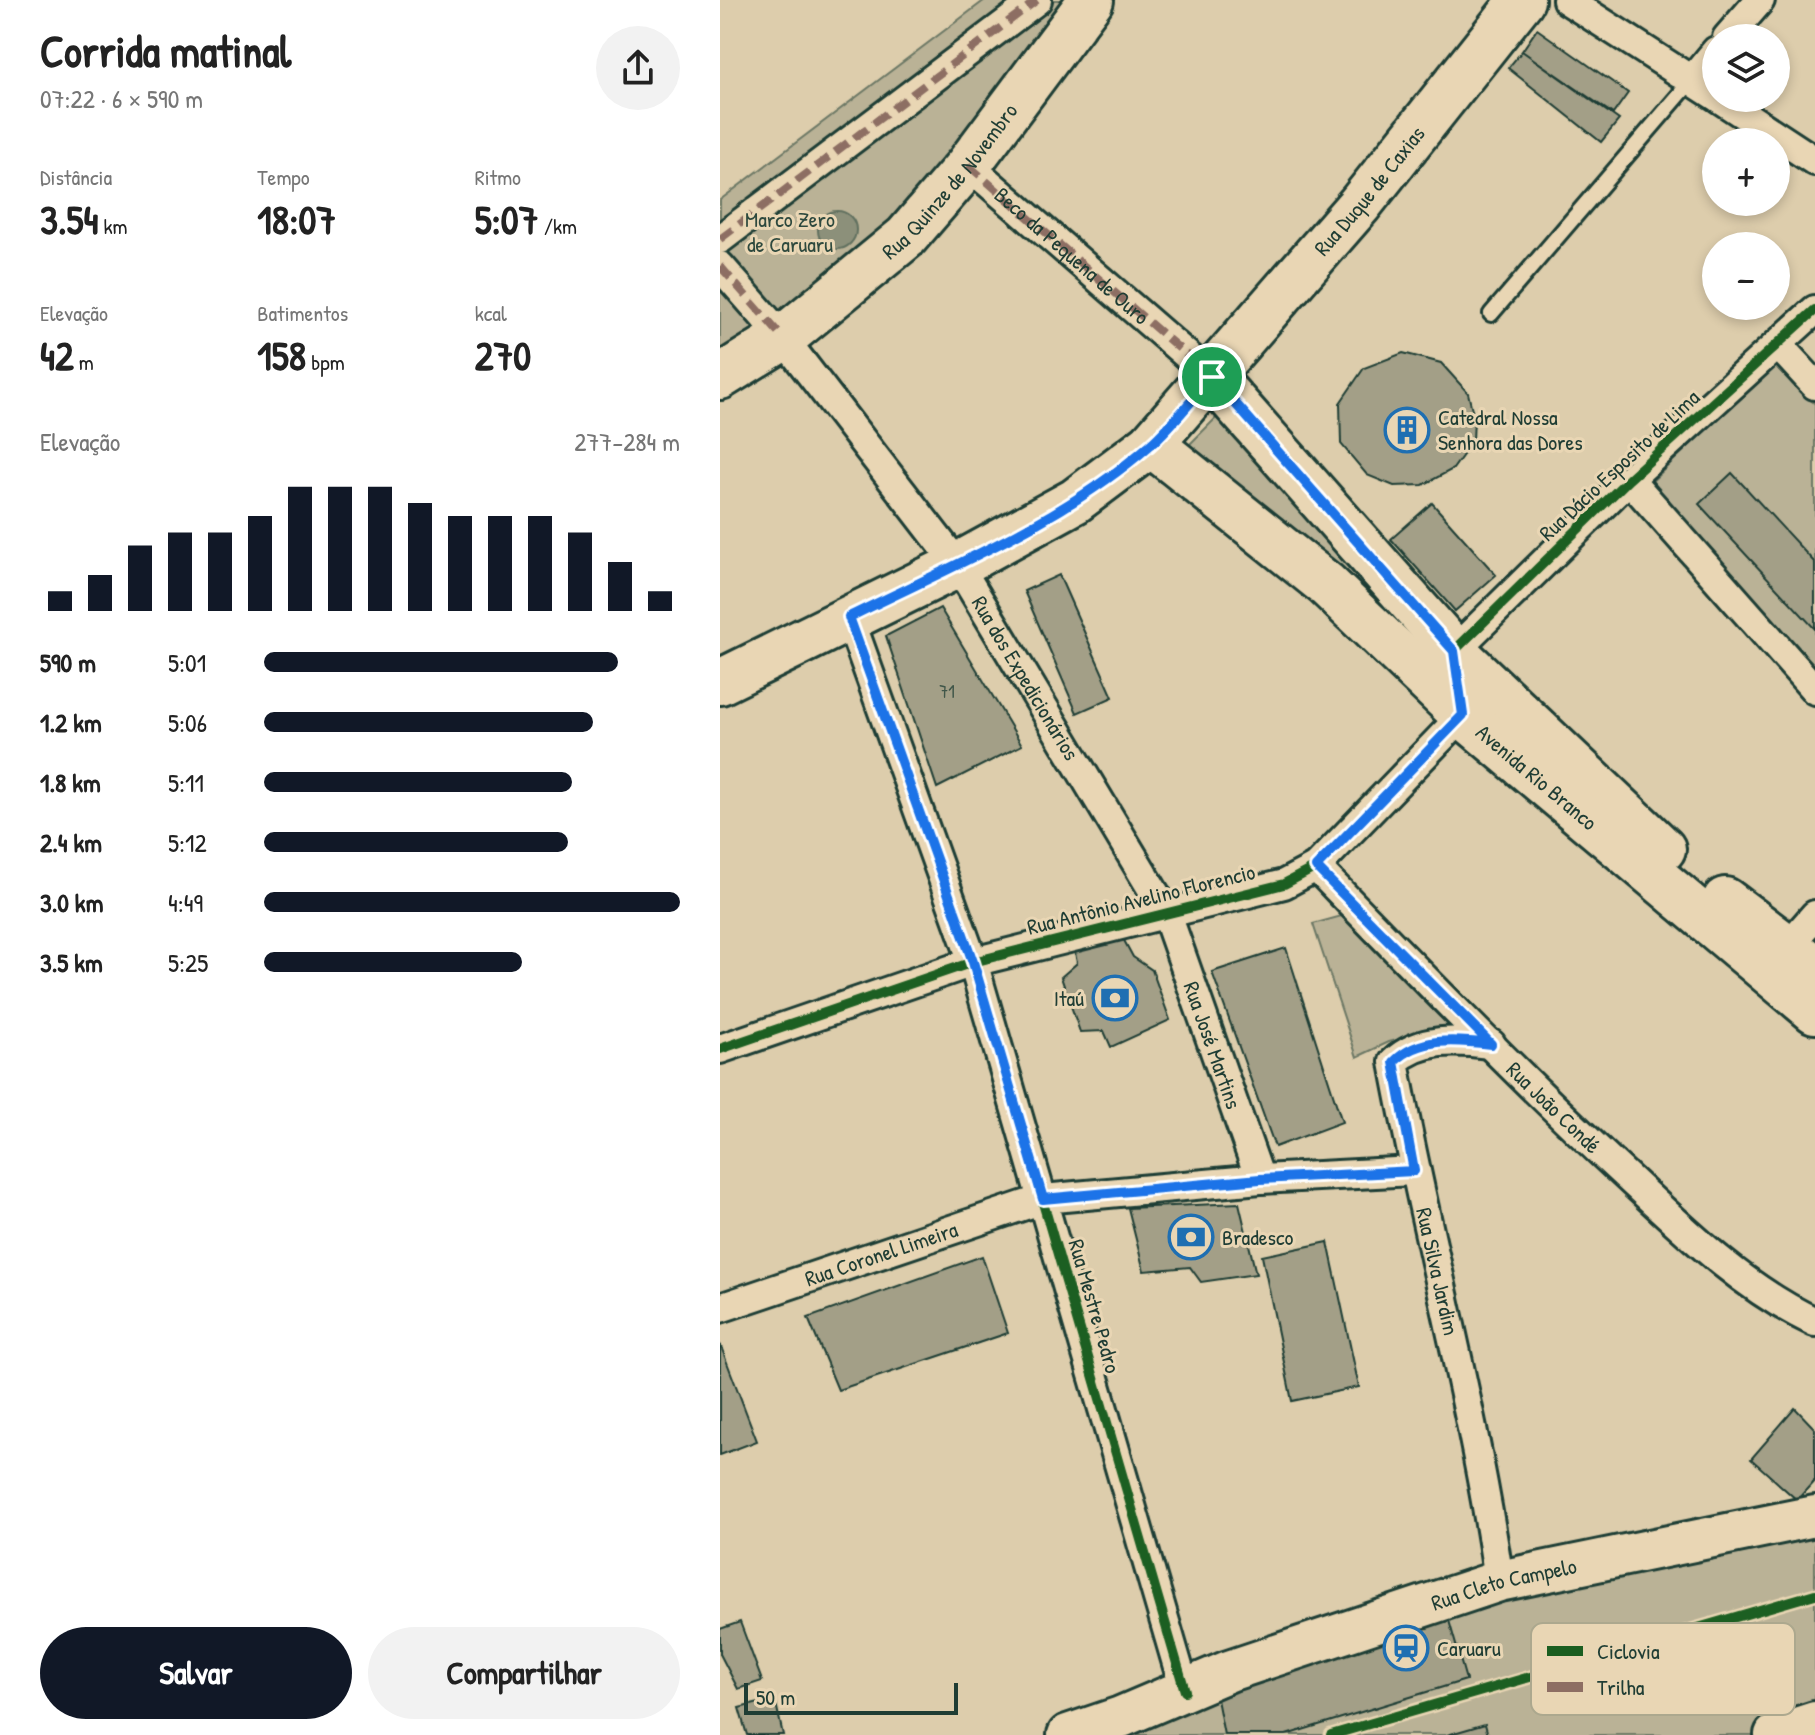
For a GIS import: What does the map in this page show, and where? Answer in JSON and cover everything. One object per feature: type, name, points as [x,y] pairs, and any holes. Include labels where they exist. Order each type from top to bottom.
[{"type":"main road","name":"Rua Quinze de Novembro","points":[[720,377],[783,338],[906,237],[968,165],[1091,0]]},
{"type":"main road","name":"Rua Duque de Caxias","points":[[720,682],[958,565],[1075,501],[1151,444],[1360,204],[1522,0]]},
{"type":"main road","name":"Avenida Rio Branco","points":[[1212,377],[1454,651],[1688,872],[1806,943]]},
{"type":"main road","name":"Avenida Rio Branco","points":[[1151,444],[1326,584],[1463,715],[1815,1011]]},
{"type":"main road","name":"Rua Cleto Campelo","points":[[1068,1735],[1229,1671],[1397,1612],[1499,1581],[1815,1516]]},
{"type":"main road","points":[[1775,1735],[1815,1722]]},
{"type":"street","points":[[720,239],[1037,0]]},
{"type":"street","points":[[1567,0],[1702,87]]},
{"type":"street","points":[[1739,24],[1760,0]]},
{"type":"street","points":[[1692,80],[1702,68]]},
{"type":"street","points":[[1741,112],[1815,161]]},
{"type":"street","name":"Beco da Pequena de Ouro","points":[[968,165],[1212,377]]},
{"type":"street","name":"Rua dos Expedicionários","points":[[720,266],[783,338],[958,565],[1166,912]]},
{"type":"street","name":"Rua Dácio Esposito de Lima","points":[[1454,651],[1629,479],[1779,346],[1815,310]]},
{"type":"street","points":[[1779,346],[1815,385]]},
{"type":"street","points":[[1629,479],[1815,690]]},
{"type":"street","name":"Rua Mestre Pedro","points":[[849,617],[973,962],[1185,1691]]},
{"type":"street","points":[[1454,651],[1463,715]]},
{"type":"street","name":"Rua Antônio Avelino Florencio","points":[[720,1049],[973,962],[1284,884],[1316,867],[1463,715]]},
{"type":"street","name":"Rua João Condé","points":[[1316,867],[1491,1044],[1674,1221],[1737,1273],[1815,1322]]},
{"type":"street","name":"Rua José Martins","points":[[1166,912],[1260,1179]]},
{"type":"street","name":"Rua Silva Jardim","points":[[1491,1044],[1448,1040],[1404,1053],[1394,1062],[1414,1171],[1488,1508],[1499,1581]]},
{"type":"street","name":"Rua Coronel Limeira","points":[[720,1308],[1043,1199],[1260,1179],[1414,1171]]},
{"type":"lane","points":[[1042,65],[1072,0]]},
{"type":"lane","points":[[1491,314],[1692,80]]},
{"type":"green space","name":"Marco Zero de Caruaru","points":[[985,0],[1063,0],[936,191],[720,369],[720,200]]},
{"type":"green space","points":[[1775,364],[1815,404],[1815,670],[1647,486]]},
{"type":"green space","points":[[1226,408],[1438,645],[1447,687],[1178,456]]},
{"type":"green space","points":[[1345,915],[1455,1025],[1389,1042],[1357,1057],[1313,924]]},
{"type":"green space","points":[[1815,1518],[1815,1719],[1767,1735],[1077,1735],[1457,1600]]},
{"type":"shaded area","points":[[837,211],[851,216],[856,230],[851,244],[837,249],[823,244],[818,230],[823,216]]},
{"type":"building","points":[[1537,29],[1628,93],[1613,114],[1522,51]]},
{"type":"building","points":[[1522,51],[1619,120],[1601,142],[1508,68]]},
{"type":"building","name":"Catedral Nossa Senhora das Dores","points":[[1403,353],[1441,363],[1468,393],[1474,418],[1473,441],[1453,469],[1423,485],[1394,486],[1367,475],[1341,444],[1340,403],[1364,368]]},
{"type":"building","points":[[1732,473],[1815,563],[1815,629],[1699,504]]},
{"type":"building","points":[[1732,473],[1815,563],[1815,629],[1699,504]]},
{"type":"building","points":[[1432,503],[1496,575],[1455,611],[1391,539]]},
{"type":"building","points":[[1059,575],[1113,697],[1077,713],[1024,591]]},
{"type":"building","points":[[940,608],[1022,745],[937,788],[886,636]]},
{"type":"building","name":"Itaú","points":[[1120,933],[1133,957],[1152,970],[1170,1020],[1111,1047],[1104,1031],[1080,1032],[1061,977],[1077,963],[1074,947]]},
{"type":"building","points":[[1286,948],[1342,1122],[1275,1147],[1212,972]]},
{"type":"building","name":"Bradesco","points":[[1239,1203],[1256,1274],[1201,1282],[1190,1267],[1144,1271],[1128,1208]]},
{"type":"building","points":[[1328,1242],[1359,1387],[1292,1401],[1262,1256]]},
{"type":"building","points":[[982,1256],[1008,1333],[838,1390],[808,1318]]},
{"type":"building","points":[[720,1344],[757,1441],[720,1455]]},
{"type":"building","points":[[1795,1408],[1815,1429],[1815,1480],[1797,1500],[1751,1459]]},
{"type":"building","name":"Caruaru","points":[[1448,1617],[1466,1680],[1286,1735],[1224,1735],[1216,1694]]},
{"type":"building","points":[[740,1622],[762,1681],[738,1689],[720,1654],[720,1629]]},
{"type":"building","points":[[775,1699],[783,1735],[747,1735],[739,1708]]},
{"type":"building","points":[[1485,1724],[1488,1735],[1447,1735]]},
{"type":"marked path","points":[[720,239],[1037,0]]},
{"type":"marked path","points":[[968,165],[1212,377]]},
{"type":"marked path","points":[[720,266],[783,338]]},
{"type":"cycle path","points":[[720,1049],[973,962],[1284,884],[1316,867],[1463,715],[1454,651],[1629,479],[1815,310]]},
{"type":"cycle path","points":[[849,617],[973,962],[1185,1691]]},
{"type":"cycle path","points":[[1715,1623],[1815,1594]]},
{"type":"cycle path","points":[[1331,1735],[1531,1677]]},
{"type":"place","name":"Catedral Nossa Senhora das Dores","points":[[1407,430]]},
{"type":"place","name":"Itaú","points":[[1115,998]]},
{"type":"place","name":"Bradesco","points":[[1191,1237]]},
{"type":"place","name":"Caruaru","points":[[1406,1648]]},
{"type":"route","points":[[1212,377],[1454,651],[1463,715],[1316,867],[1491,1044],[1448,1040],[1404,1053],[1394,1062],[1414,1171],[1260,1179],[1043,1199],[973,962],[849,617],[958,565],[1075,501],[1151,444],[1212,377]]}]
